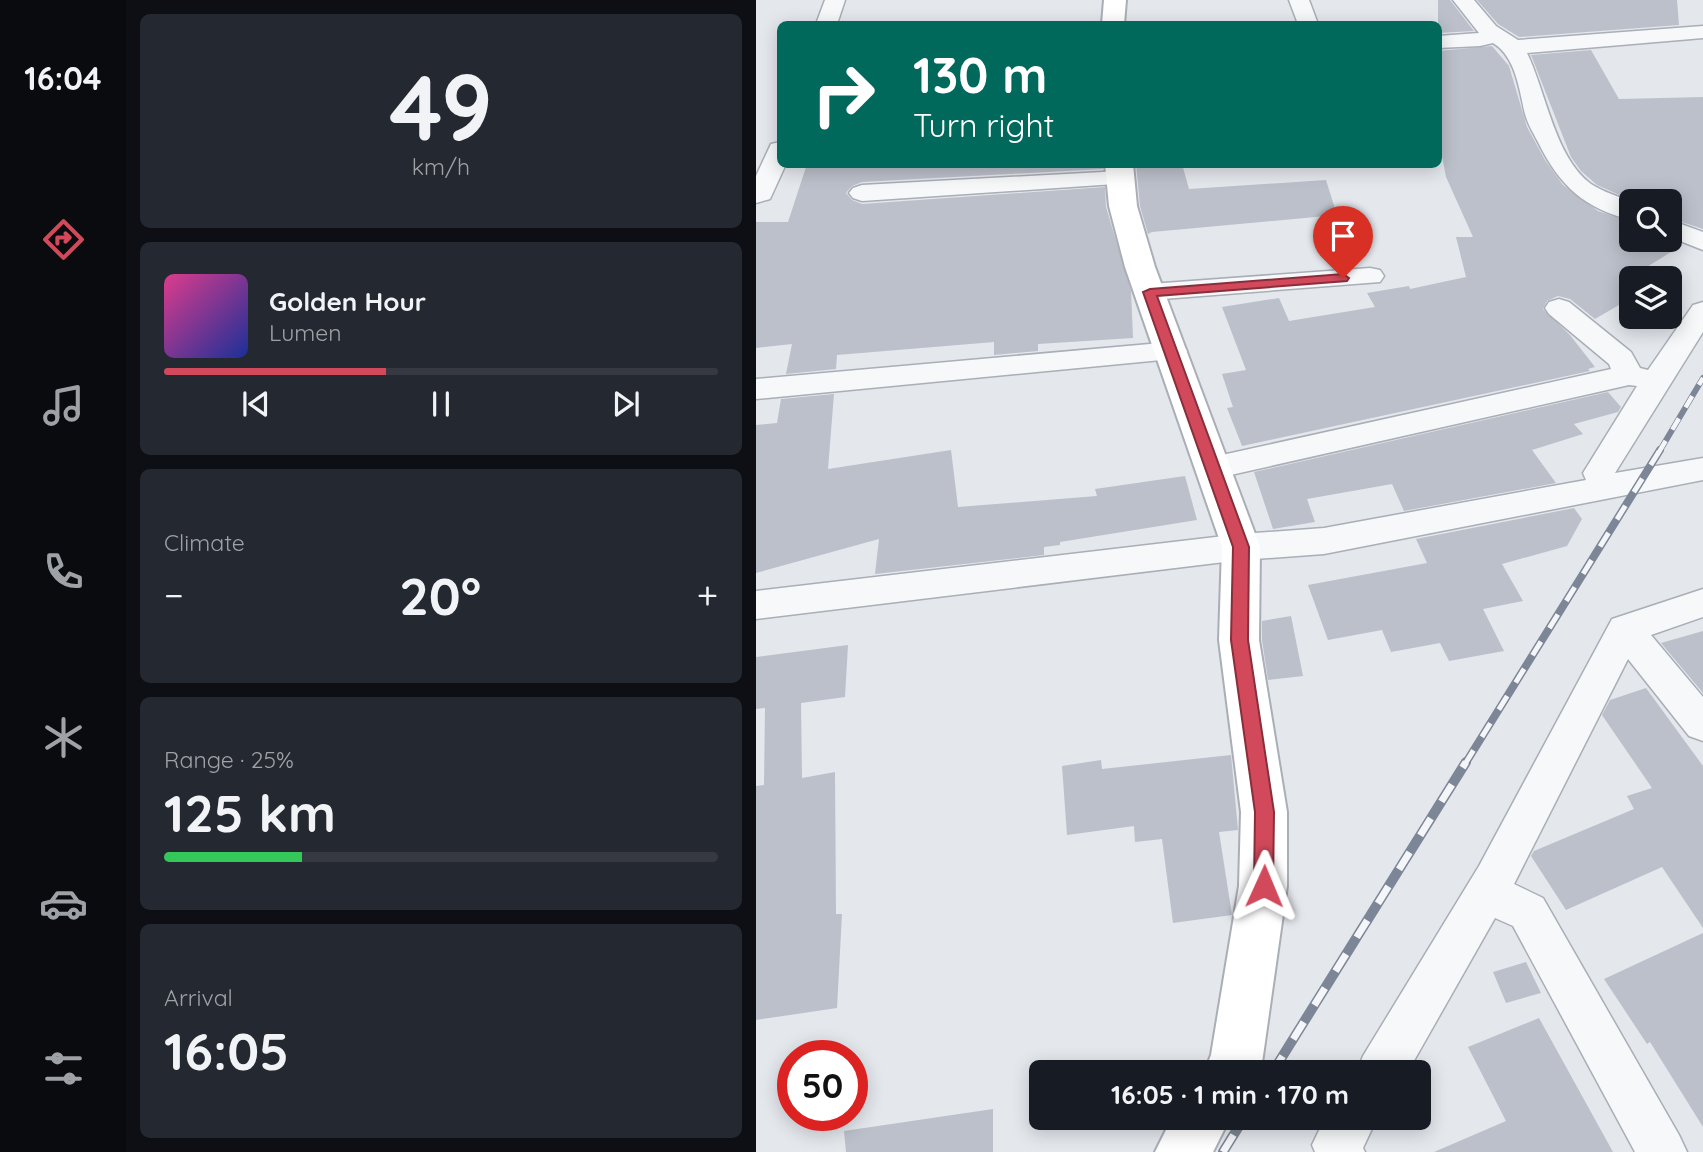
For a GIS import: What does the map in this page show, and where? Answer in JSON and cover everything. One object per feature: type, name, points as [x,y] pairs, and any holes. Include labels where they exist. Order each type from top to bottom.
[{"type":"main road","points":[[1113,21],[1115,0]]},
{"type":"main road","points":[[1120,171],[1123,206],[1150,292],[1241,547],[1240,640],[1264,812],[1264,886],[1236,1060]]},
{"type":"main road","points":[[1182,1152],[1196,1130]]},
{"type":"street","points":[[828,21],[835,0]]},
{"type":"street","points":[[1299,0],[1307,21]]},
{"type":"street","points":[[1463,0],[1488,31],[1504,41],[1528,78],[1538,118],[1563,168],[1582,189],[1619,206]]},
{"type":"street","points":[[1442,42],[1504,41],[1528,47],[1703,32]]},
{"type":"street","points":[[756,195],[761,194],[777,156]]},
{"type":"street","points":[[862,193],[1120,171]]},
{"type":"street","points":[[1682,233],[1703,242]]},
{"type":"street","points":[[1150,292],[1370,276]]},
{"type":"street","points":[[1559,308],[1642,378]]},
{"type":"street","points":[[1605,487],[1599,473],[1642,378],[1703,311]]},
{"type":"street","points":[[756,389],[1172,352]]},
{"type":"street","points":[[1213,468],[1642,378]]},
{"type":"street","points":[[756,605],[1241,547],[1324,541],[1703,469]]},
{"type":"street","points":[[1388,1060],[1487,892],[1625,629],[1703,603]]},
{"type":"street","points":[[1625,629],[1703,725]]},
{"type":"street","points":[[1487,892],[1528,912],[1662,1152]]},
{"type":"street","points":[[1340,1152],[1337,1145],[1346,1130]]},
{"type":"building","points":[[1438,0],[1450,0],[1474,31],[1442,33],[1442,21],[1438,21]]},
{"type":"building","points":[[1477,0],[1677,0],[1679,25],[1519,37],[1498,24]]},
{"type":"building","points":[[1492,46],[1509,66],[1527,127],[1545,160],[1563,185],[1598,211],[1619,218],[1619,252],[1671,252],[1649,266],[1619,266],[1619,305],[1595,319],[1570,299],[1558,296],[1547,301],[1543,309],[1570,335],[1595,367],[1588,369],[1590,371],[1242,446],[1227,408],[1233,407],[1222,374],[1246,370],[1222,307],[1279,298],[1289,321],[1375,307],[1367,293],[1409,286],[1410,289],[1466,277],[1456,237],[1473,237],[1446,177],[1442,156],[1442,51]]},
{"type":"building","points":[[1591,50],[1619,99],[1703,97],[1703,229],[1682,222],[1682,189],[1619,189],[1619,195],[1597,185],[1581,171],[1571,157],[1531,55]]},
{"type":"building","points":[[806,168],[1103,168],[862,182],[852,186],[846,193],[852,200],[862,204],[1105,187],[1106,207],[1131,291],[1133,338],[1038,344],[1038,351],[994,355],[994,342],[837,355],[836,369],[786,374],[792,344],[756,348],[756,222],[788,222]]},
{"type":"building","points":[[1136,168],[1183,168],[1189,189],[1326,180],[1337,215],[1148,234],[1140,206]]},
{"type":"building","points":[[1608,392],[1621,407],[1618,412],[1574,424],[1583,434],[1532,450],[1556,483],[1404,511],[1392,484],[1307,499],[1315,522],[1273,529],[1254,472]]},
{"type":"building","points":[[834,394],[828,469],[951,450],[958,507],[1097,496],[1095,489],[1185,476],[1197,520],[1060,542],[1060,545],[1044,547],[1044,555],[875,574],[879,539],[756,573],[756,425],[777,423],[781,399]]},
{"type":"building","points":[[1574,508],[1582,519],[1567,546],[1502,564],[1523,601],[1483,609],[1504,651],[1449,661],[1440,643],[1391,652],[1382,630],[1328,640],[1308,585],[1427,563],[1416,539]]},
{"type":"building","points":[[1291,616],[1303,676],[1268,680],[1262,621]]},
{"type":"building","points":[[1703,631],[1703,693],[1661,643]]},
{"type":"building","points":[[848,645],[845,697],[801,703],[802,778],[835,772],[836,914],[842,914],[837,1008],[756,1020],[756,786],[764,785],[765,708],[756,709],[756,657]]},
{"type":"building","points":[[1646,688],[1703,766],[1703,928],[1662,867],[1566,910],[1531,856],[1534,851],[1634,809],[1627,796],[1652,788],[1602,715],[1610,700]]},
{"type":"building","points":[[1231,755],[1238,830],[1219,832],[1232,915],[1173,923],[1162,839],[1135,842],[1134,826],[1067,835],[1062,766],[1101,760],[1102,769]]},
{"type":"building","points":[[1703,933],[1703,1127],[1650,1042],[1647,1044],[1604,979]]},
{"type":"building","points":[[1526,962],[1541,993],[1506,1003],[1493,972]]},
{"type":"building","points":[[1539,1018],[1613,1152],[1434,1152],[1506,1121],[1468,1047]]},
{"type":"building","points":[[993,1109],[993,1152],[846,1152],[844,1131],[868,1131],[868,1127]]},
{"type":"railway","points":[[1659,452],[1703,378]]},
{"type":"railway","points":[[1465,764],[1660,450]]},
{"type":"railway","points":[[1280,1060],[1466,762]]},
{"type":"railway","points":[[1223,1152],[1237,1130]]},
{"type":"route","points":[[1264,886],[1264,812],[1240,640],[1241,547],[1150,292],[1343,278]]}]
